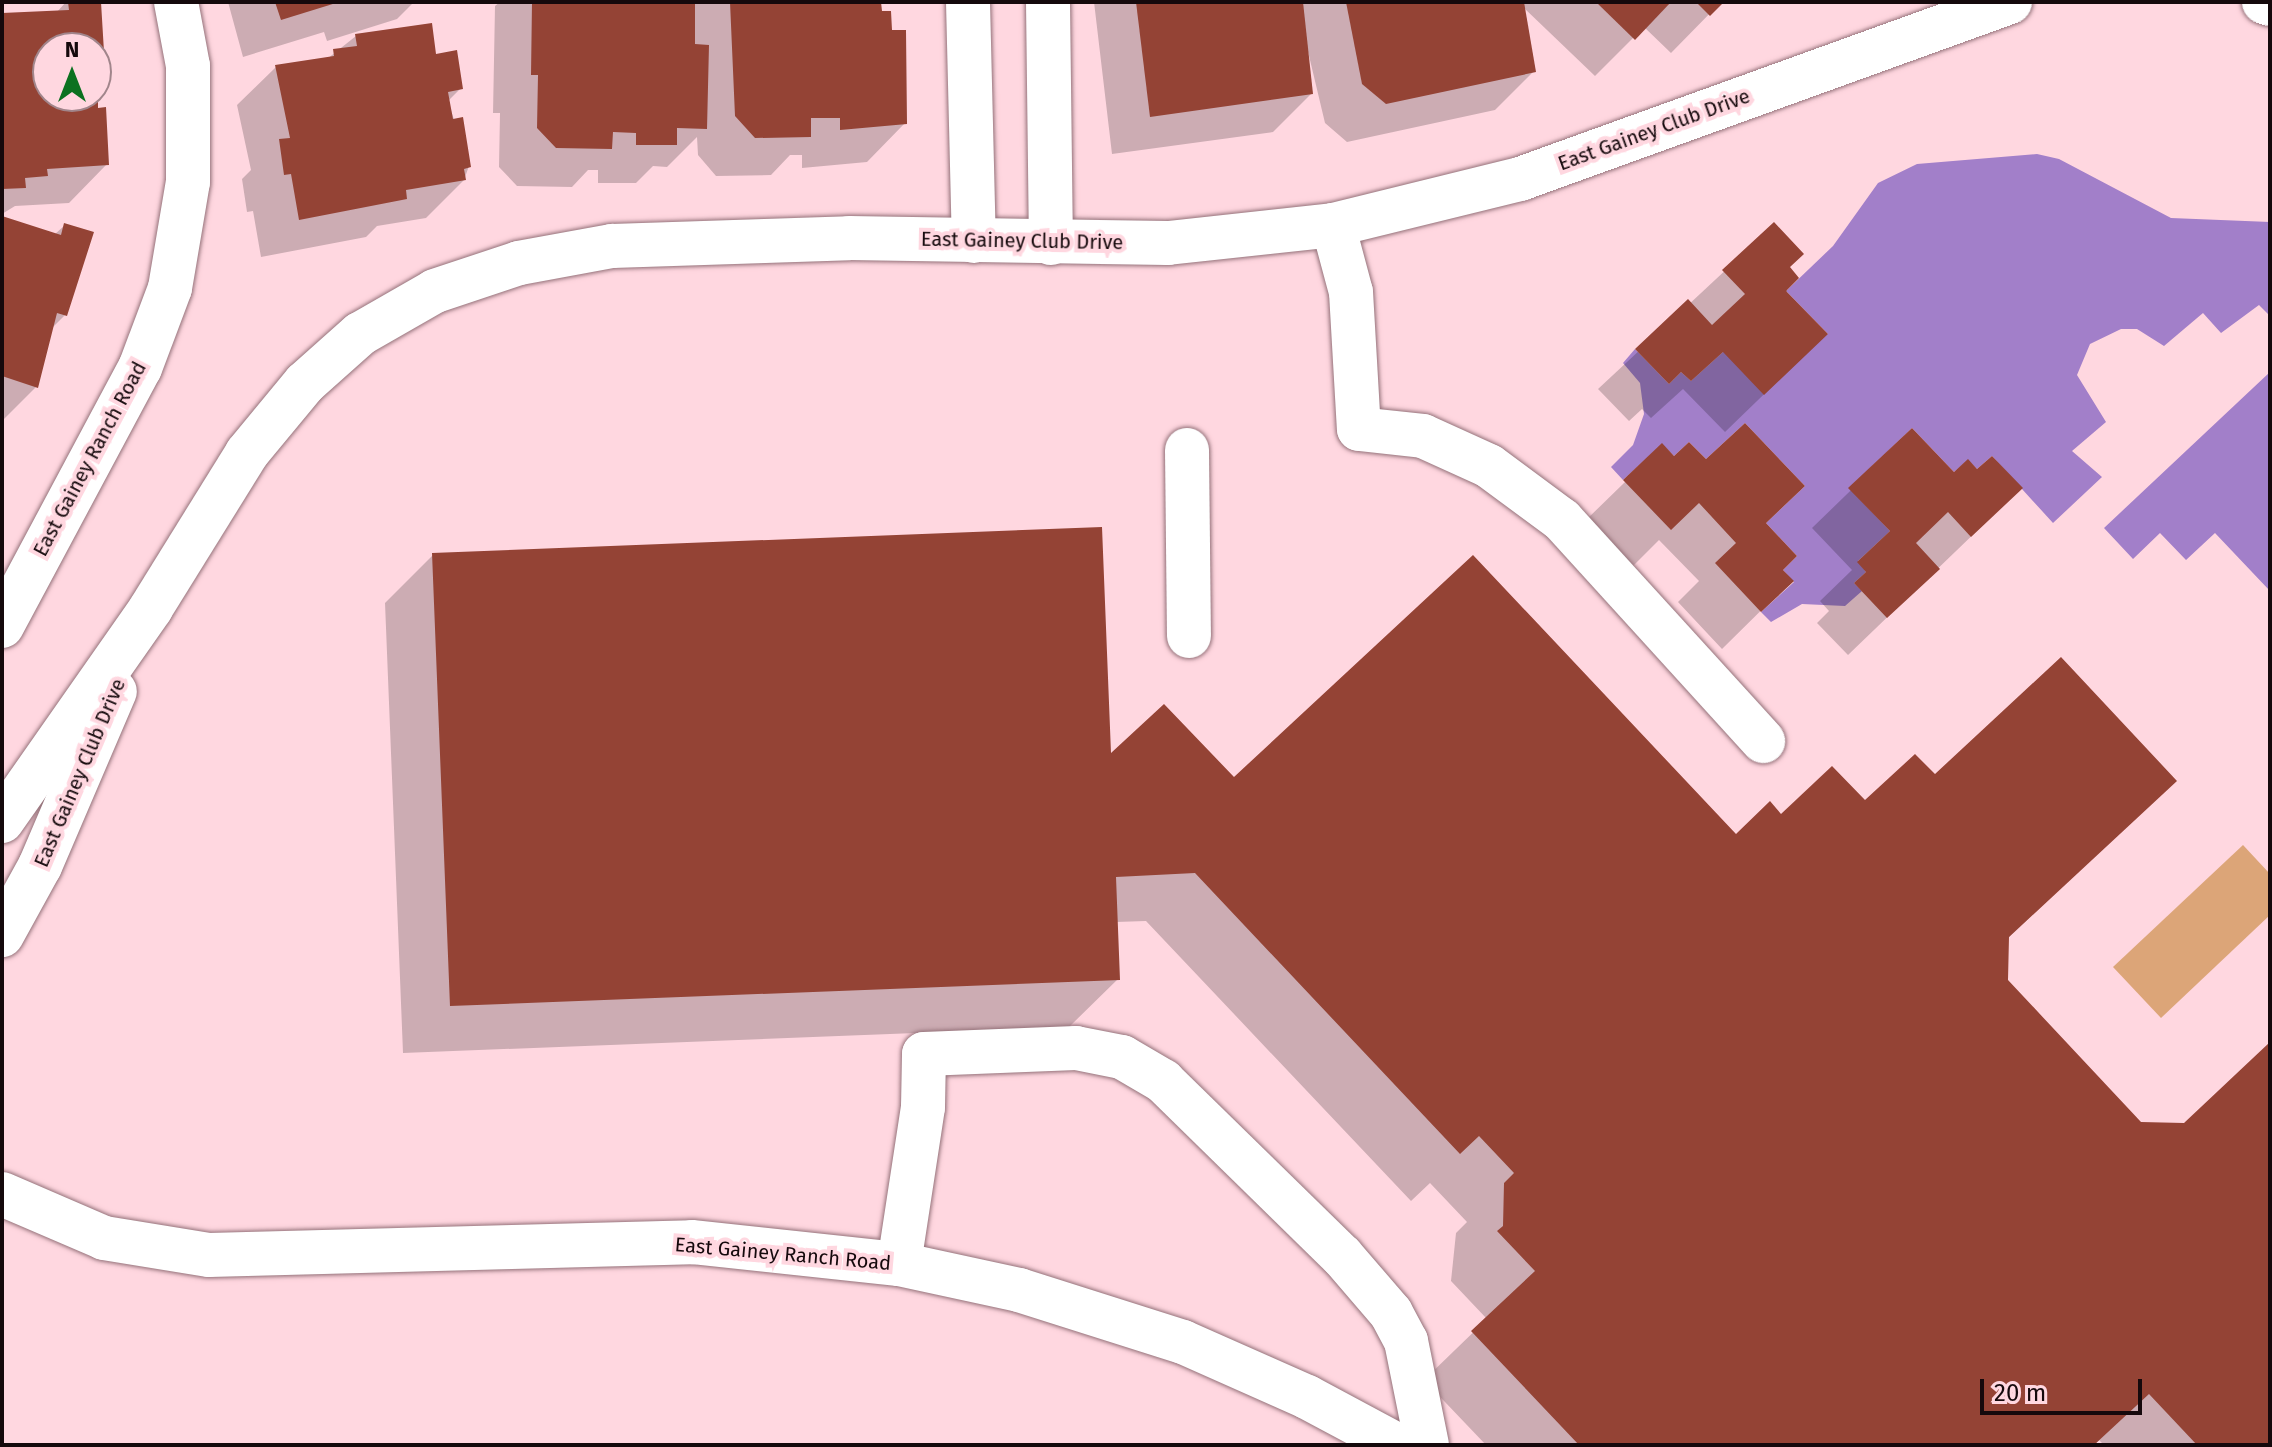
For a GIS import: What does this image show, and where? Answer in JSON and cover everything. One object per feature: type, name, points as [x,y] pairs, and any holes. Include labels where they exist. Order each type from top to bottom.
[{"type":"street","name":"East Gainey Ranch Road","points":[[2,626],[140,368],[170,288],[188,182],[188,66],[176,2]]},
{"type":"street","points":[[968,2],[974,241]]},
{"type":"street","points":[[1048,2],[1051,243]]},
{"type":"street","name":"East Gainey Club Drive","points":[[2,821],[151,608],[247,453],[305,383],[360,334],[435,291],[519,263],[612,246],[849,238],[1168,243],[1333,225],[1520,179],[2010,2]]},
{"type":"street","points":[[2264,2],[2270,4]]},
{"type":"street","points":[[1333,225],[1351,292],[1359,429],[1423,436],[1476,460],[1562,520],[1763,741]]},
{"type":"street","points":[[1187,450],[1189,636]]},
{"type":"street","name":"East Gainey Club Drive","points":[[2,935],[40,866],[151,608]]},
{"type":"street","points":[[899,1264],[923,1107],[924,1054],[1076,1048],[1122,1057],[1163,1081],[1342,1256],[1391,1313],[1406,1341],[1427,1445]]},
{"type":"street","name":"East Gainey Ranch Road","points":[[2,1194],[104,1238],[209,1255],[692,1242],[899,1264],[1019,1290],[1183,1342],[1307,1397],[1397,1445]]},
{"type":"shaded area","points":[[2037,154],[2059,159],[2171,218],[2270,222],[2270,316],[2259,305],[2221,333],[2203,313],[2164,346],[2137,329],[2121,329],[2090,344],[2077,375],[2106,422],[2072,451],[2102,477],[2053,523],[1992,456],[1977,469],[1968,460],[1954,472],[1912,428],[1849,488],[1890,531],[1858,561],[1866,572],[1854,583],[1862,591],[1845,606],[1802,604],[1771,622],[1761,612],[1794,582],[1783,570],[1797,556],[1766,523],[1805,486],[1745,423],[1706,459],[1689,442],[1674,456],[1662,444],[1623,480],[1611,467],[1633,445],[1644,414],[1640,383],[1623,363],[1635,349],[1669,384],[1681,372],[1691,381],[1723,352],[1828,334],[1786,291],[1833,246],[1878,183],[1917,164]]},
{"type":"shaded area","points":[[2270,372],[2270,591],[2215,533],[2186,560],[2160,533],[2133,559],[2104,528]]},
{"type":"shaded area","points":[[2243,845],[2270,874],[2270,915],[2161,1018],[2113,967]]},
{"type":"building","points":[[68,2],[101,2],[103,32],[32,32],[32,112],[106,112],[109,165],[47,169],[48,176],[25,178],[26,188],[2,189],[2,13],[69,10]]},
{"type":"building","points":[[275,2],[336,2],[336,3],[281,20]]},
{"type":"building","points":[[532,2],[695,2],[695,44],[709,45],[707,129],[677,128],[677,145],[636,145],[636,133],[613,132],[612,149],[556,148],[537,128],[538,75],[531,75]]},
{"type":"building","points":[[730,2],[881,2],[882,11],[891,11],[892,30],[906,30],[907,124],[840,130],[840,118],[811,118],[811,137],[755,138],[735,116]]},
{"type":"building","points":[[1136,2],[1303,2],[1313,94],[1150,117]]},
{"type":"building","points":[[1346,2],[1524,2],[1536,72],[1386,104],[1362,84]]},
{"type":"building","points":[[1596,2],[1671,2],[1635,40]]},
{"type":"building","points":[[1696,2],[1724,2],[1710,16]]},
{"type":"building","points":[[432,23],[436,54],[457,50],[463,89],[448,92],[453,119],[463,117],[471,167],[464,169],[466,180],[406,190],[407,199],[299,220],[291,174],[284,175],[279,139],[290,138],[275,65],[334,56],[333,49],[357,46],[355,34]]},
{"type":"building","points":[[2,216],[61,235],[64,223],[94,232],[67,316],[57,313],[38,388],[2,376]]},
{"type":"building","points":[[1774,222],[1804,254],[1790,267],[1799,278],[1786,291],[1828,334],[1764,395],[1723,352],[1691,381],[1681,372],[1669,384],[1635,349],[1688,299],[1712,325],[1745,294],[1722,270]]},
{"type":"building","points":[[1745,423],[1805,486],[1766,523],[1797,556],[1783,570],[1794,581],[1761,612],[1715,563],[1736,543],[1699,503],[1671,530],[1623,480],[1662,443],[1674,456],[1689,442],[1706,459]]},
{"type":"building","points":[[1912,428],[1954,472],[1968,459],[1977,469],[1992,456],[2023,488],[1971,537],[1948,512],[1916,543],[1940,569],[1887,618],[1854,583],[1866,572],[1857,562],[1890,531],[1848,488]]},
{"type":"building","points":[[1102,527],[1111,753],[1164,704],[1234,777],[1473,555],[1736,834],[1770,801],[1781,814],[1832,766],[1865,800],[1915,754],[1935,774],[2061,657],[2177,781],[2009,937],[2008,980],[2141,1122],[2184,1123],[2270,1042],[2270,1445],[2197,1445],[2149,1394],[2094,1445],[1579,1445],[1471,1331],[1535,1271],[1497,1231],[1503,1226],[1504,1183],[1514,1173],[1479,1136],[1460,1154],[1195,873],[1116,877],[1120,980],[450,1006],[432,553]]}]
